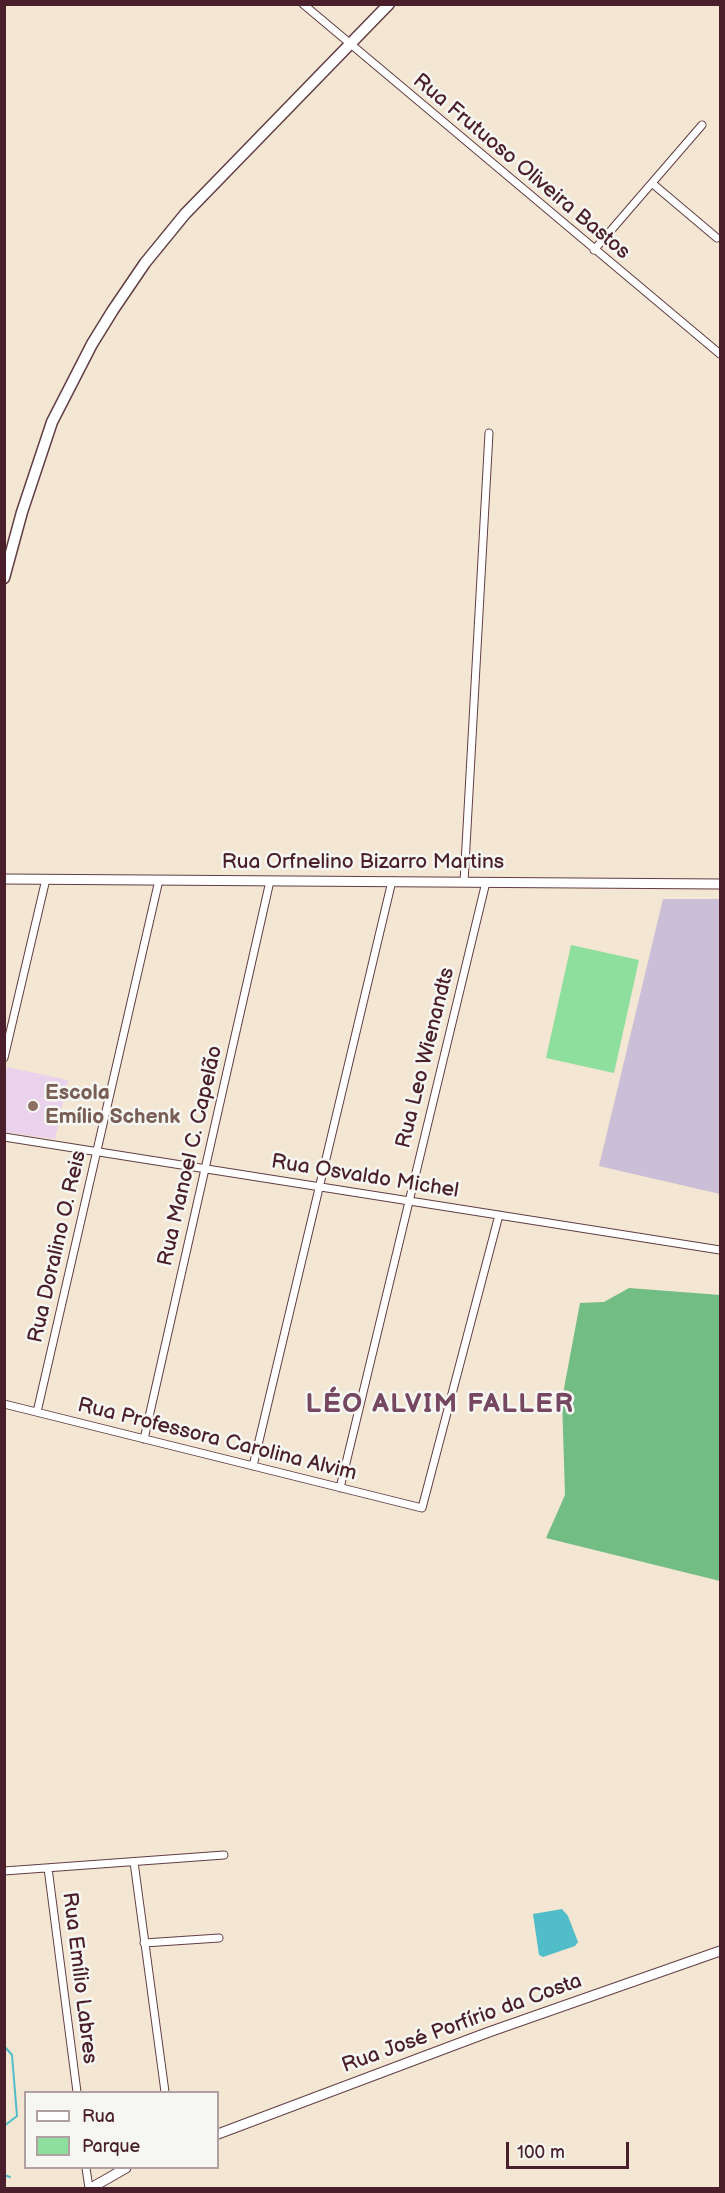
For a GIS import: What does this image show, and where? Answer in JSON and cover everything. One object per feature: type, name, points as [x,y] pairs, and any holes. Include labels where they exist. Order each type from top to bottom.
[{"type":"main road","points":[[4,578],[22,512],[52,422],[112,310],[185,214],[389,4]]},
{"type":"street","name":"Rua Frutuoso Oliveira Bastos","points":[[303,4],[349,45],[720,354]]},
{"type":"street","points":[[594,250],[702,125]]},
{"type":"street","points":[[653,184],[717,238]]},
{"type":"street","points":[[464,882],[489,434]]},
{"type":"street","name":"Rua Orfnelino Bizarro Martins","points":[[4,879],[720,884]]},
{"type":"street","points":[[4,1058],[46,879]]},
{"type":"street","name":"Rua Doralino O. Reis","points":[[37,1412],[159,880]]},
{"type":"street","name":"Rua Manoel C. Capelão","points":[[144,1439],[270,880]]},
{"type":"street","points":[[253,1466],[392,881]]},
{"type":"street","name":"Rua Leo Wienandts","points":[[340,1488],[486,882]]},
{"type":"street","name":"Rua Osvaldo Michel","points":[[4,1137],[720,1250]]},
{"type":"street","name":"Rua Professora Carolina Alvim","points":[[4,1404],[422,1508],[499,1215]]},
{"type":"street","points":[[4,1871],[224,1855]]},
{"type":"street","points":[[134,1862],[165,2091]]},
{"type":"street","name":"Rua Emílio Labres","points":[[48,1868],[77,2091]]},
{"type":"street","points":[[144,1943],[219,1938]]},
{"type":"street","name":"Rua José Porfírio da Costa","points":[[219,2134],[489,2032],[720,1951]]},
{"type":"street","points":[[86,2169],[90,2188],[124,2169]]},
{"type":"shaded area","points":[[663,899],[720,899],[720,1194],[599,1166]]},
{"type":"shaded area","name":"Escola Emílio Schenk","points":[[7,1067],[68,1080],[55,1139],[5,1132],[4,1080]]},
{"type":"green space","points":[[571,945],[639,960],[614,1073],[546,1058]]},
{"type":"green space","points":[[629,1288],[720,1295],[720,1581],[546,1538],[565,1495],[562,1399],[580,1303],[604,1302]]},
{"type":"water","points":[[562,1909],[568,1916],[578,1942],[575,1946],[543,1957],[539,1955],[533,1914]]},
{"type":"waterway","points":[[4,2046],[12,2055],[17,2116],[4,2126]]},
{"type":"waterway","points":[[4,2175],[10,2177]]},
{"type":"place","name":"Escola Emílio Schenk","points":[[33,1106]]},
{"type":"district","name":"LÉO ALVIM FALLER","points":[[440,1405]]}]
